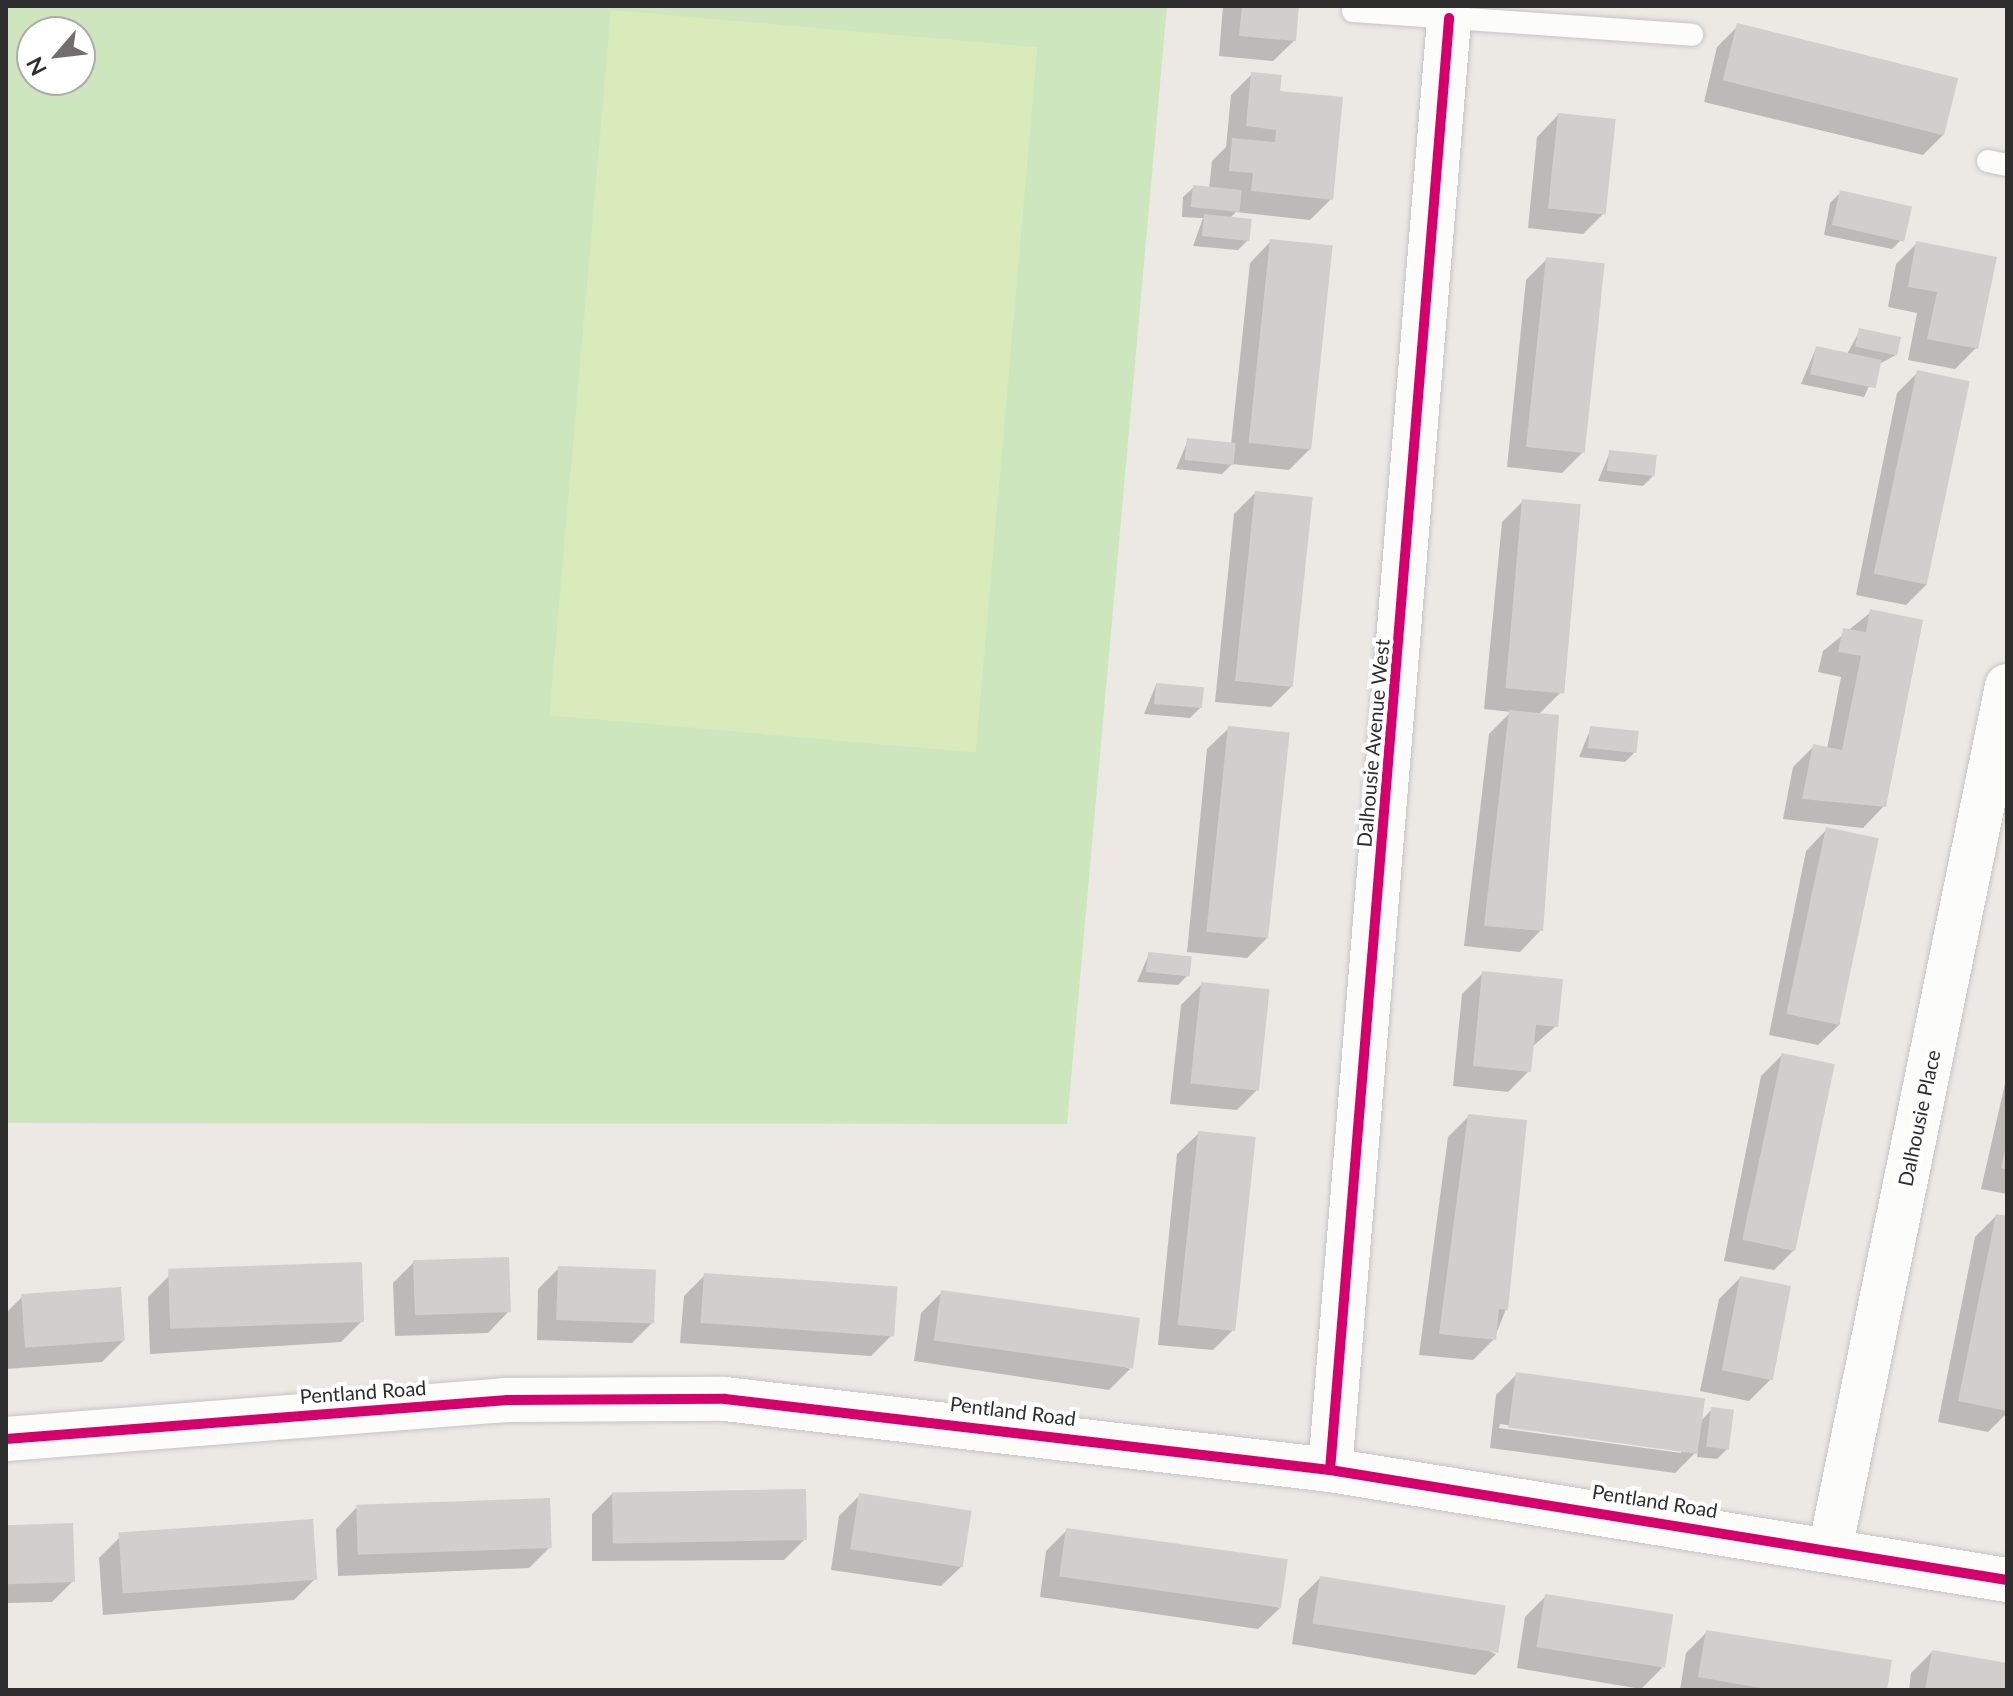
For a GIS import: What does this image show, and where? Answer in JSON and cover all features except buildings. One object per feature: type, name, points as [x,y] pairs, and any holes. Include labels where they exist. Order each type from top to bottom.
[{"type":"street","name":"Dalhousie Avenue West","points":[[1330,1470],[1449,18]]},
{"type":"street","name":"Dalhousie Place","points":[[1830,1550],[2007,686]]},
{"type":"street","name":"Pentland Road","points":[[6,1439],[507,1400],[725,1399],[1330,1470],[2007,1580]]},
{"type":"lane","points":[[1353,11],[1692,35]]},
{"type":"green space","points":[[6,6],[1167,6],[1067,1124],[6,1123]]},
{"type":"green space","points":[[611,10],[1037,47],[976,753],[549,715]]},
{"type":"cycle path","points":[[1330,1470],[1449,18]]},
{"type":"cycle path","points":[[6,1439],[507,1400],[725,1399],[1330,1470],[2007,1580]]}]
